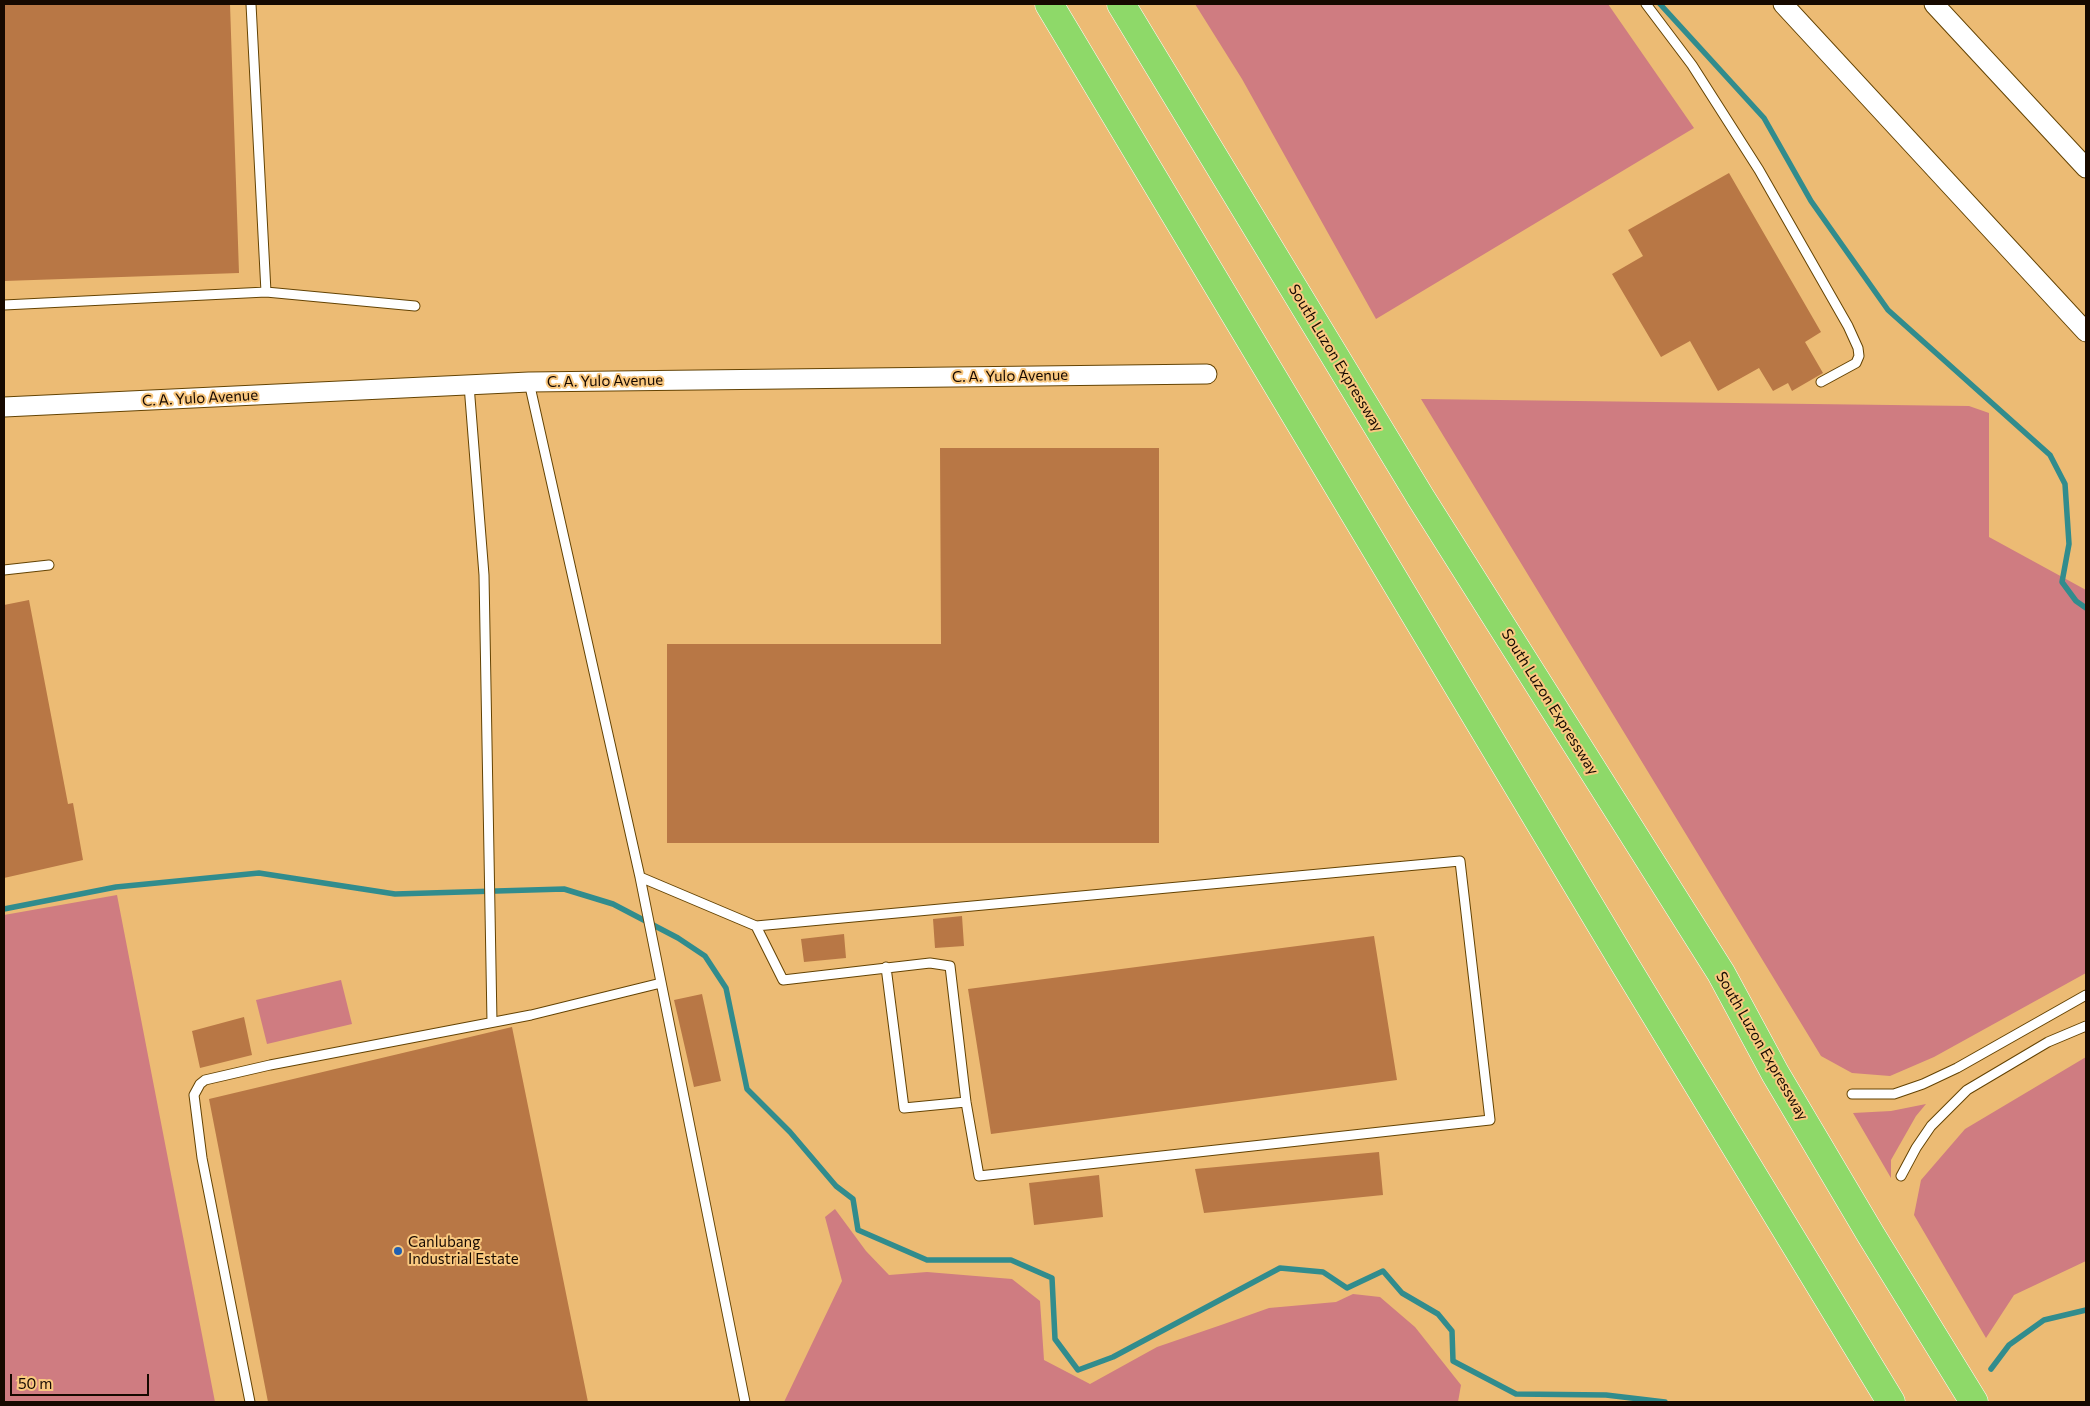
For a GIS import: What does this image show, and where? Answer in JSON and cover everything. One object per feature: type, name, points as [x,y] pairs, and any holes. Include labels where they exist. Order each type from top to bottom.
[{"type":"highway","points":[[1049,4],[1624,963],[1891,1402]]},
{"type":"highway","name":"South Luzon Expressway","points":[[1121,4],[1421,498],[1721,972],[1775,1072],[1871,1235],[1974,1402]]},
{"type":"street","points":[[1783,4],[2086,332]]},
{"type":"street","points":[[1934,4],[2086,168]]},
{"type":"street","name":"C. A. Yulo Avenue","points":[[4,408],[529,382],[1206,374]]},
{"type":"lane","points":[[251,4],[266,292]]},
{"type":"lane","points":[[1646,4],[1692,65],[1759,170],[1852,333],[1858,348],[1859,356],[1856,363],[1821,382]]},
{"type":"lane","points":[[4,306],[266,292],[415,306]]},
{"type":"lane","points":[[529,382],[640,876],[745,1402]]},
{"type":"lane","points":[[469,385],[484,575],[492,1022]]},
{"type":"lane","points":[[4,570],[49,565]]},
{"type":"lane","points":[[640,876],[756,926],[1460,861],[1490,1120],[980,1176],[966,1102],[950,966],[930,963],[783,980],[756,926]]},
{"type":"lane","points":[[886,967],[904,1108],[966,1102]]},
{"type":"lane","points":[[250,1402],[202,1158],[194,1095],[197,1087],[205,1080],[270,1065],[492,1022],[661,983]]},
{"type":"lane","points":[[1852,1094],[1894,1094],[1923,1084],[1956,1068],[2086,995]]},
{"type":"lane","points":[[1902,1176],[1930,1126],[1967,1090],[2048,1042],[2086,1026]]},
{"type":"shaded area","points":[[1195,4],[1608,4],[1694,128],[1376,319],[1242,79]]},
{"type":"shaded area","points":[[1421,399],[1969,406],[1989,413],[1989,537],[2086,590],[2086,973],[1934,1057],[1890,1076],[1852,1073],[1821,1056]]},
{"type":"shaded area","points":[[117,895],[215,1402],[4,1402],[4,915]]},
{"type":"shaded area","points":[[341,980],[352,1024],[267,1044],[256,1000]]},
{"type":"shaded area","points":[[2086,1057],[2086,1261],[2014,1295],[1986,1338],[1914,1215],[1921,1180],[1965,1129]]},
{"type":"shaded area","points":[[1926,1104],[1916,1116],[1891,1160],[1891,1178],[1853,1113],[1891,1111]]},
{"type":"shaded area","points":[[835,1209],[866,1251],[889,1275],[927,1272],[1012,1279],[1040,1301],[1044,1360],[1090,1384],[1157,1347],[1269,1308],[1336,1302],[1353,1294],[1380,1297],[1415,1327],[1461,1385],[1458,1402],[784,1402],[842,1281],[825,1217]]},
{"type":"building","points":[[4,4],[230,4],[239,273],[4,281]]},
{"type":"building","points":[[1729,173],[1821,332],[1805,342],[1823,373],[1792,391],[1788,383],[1773,391],[1759,368],[1718,391],[1690,341],[1661,357],[1612,274],[1643,256],[1628,230]]},
{"type":"building","points":[[940,448],[1159,448],[1159,843],[667,843],[667,644],[941,644]]},
{"type":"building","points":[[29,600],[68,804],[73,803],[83,860],[4,878],[4,605]]},
{"type":"building","points":[[962,916],[964,946],[935,948],[933,919]]},
{"type":"building","points":[[844,934],[846,958],[804,962],[801,939]]},
{"type":"building","points":[[1374,936],[1397,1080],[991,1134],[968,989]]},
{"type":"building","points":[[702,994],[721,1081],[694,1087],[674,1000]]},
{"type":"building","points":[[244,1017],[252,1055],[200,1068],[192,1031]]},
{"type":"building","name":"Canlubang Industrial Estate","points":[[512,1027],[588,1402],[268,1402],[209,1099]]},
{"type":"building","points":[[1379,1152],[1383,1195],[1204,1213],[1195,1169]]},
{"type":"building","points":[[1099,1175],[1103,1217],[1034,1225],[1029,1183]]},
{"type":"waterway","points":[[1660,4],[1764,118],[1811,201],[1888,310],[2050,455],[2065,484],[2069,544],[2062,582],[2076,601],[2086,608]]},
{"type":"waterway","points":[[4,909],[116,887],[259,873],[395,894],[564,889],[613,904],[678,938],[705,956],[726,988],[747,1089],[790,1132],[836,1186],[853,1199],[858,1230],[927,1260],[1011,1260],[1052,1278],[1055,1339],[1078,1370],[1113,1357],[1280,1268],[1323,1272],[1347,1288],[1383,1271],[1402,1293],[1438,1314],[1452,1331],[1453,1361],[1516,1394],[1606,1395],[1665,1402]]},
{"type":"waterway","points":[[1991,1369],[2009,1345],[2044,1320],[2086,1310]]},
{"type":"place","name":"Canlubang Industrial Estate","points":[[398,1251]]}]
